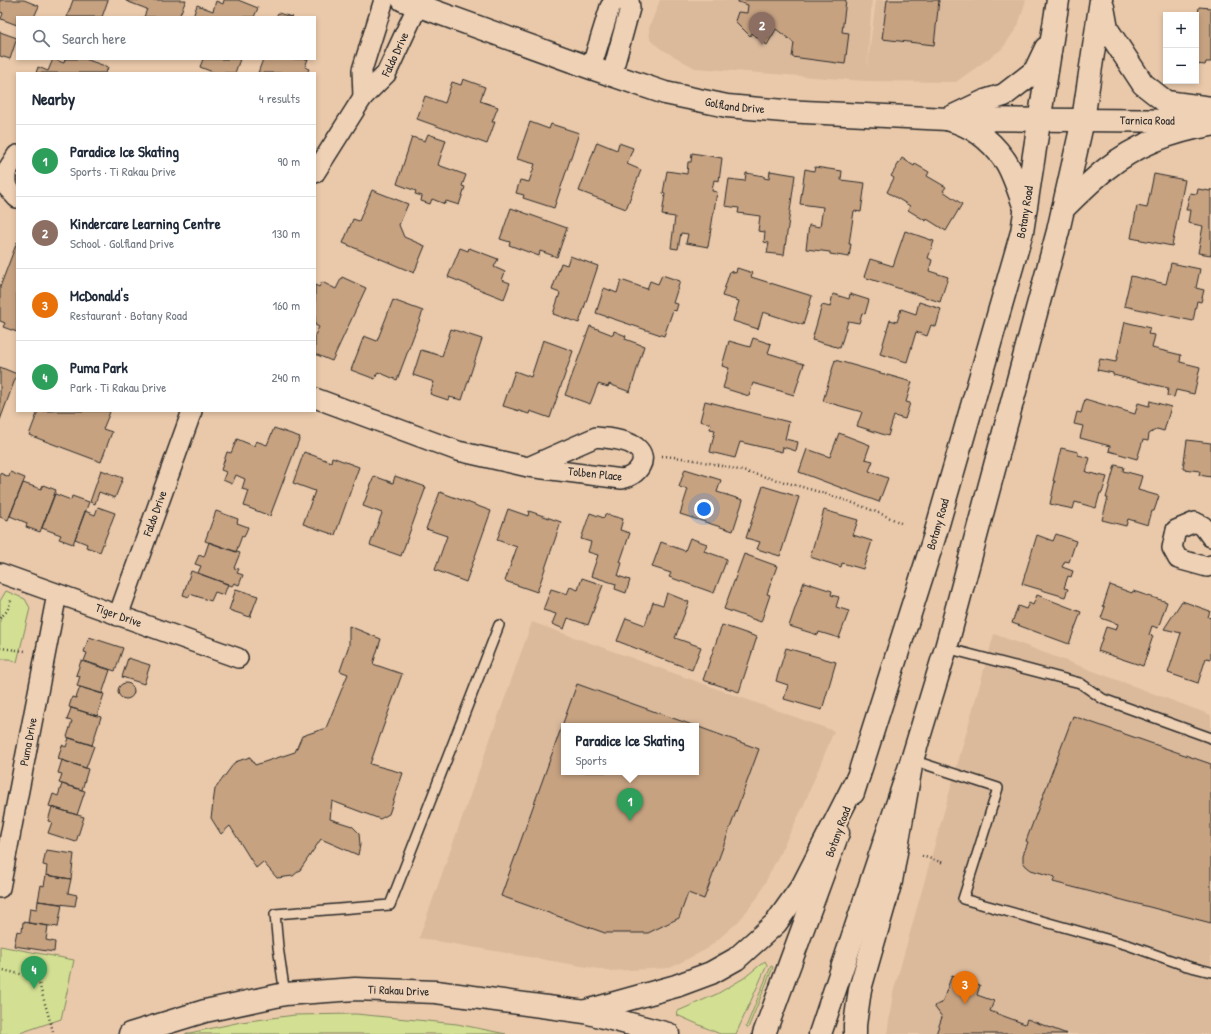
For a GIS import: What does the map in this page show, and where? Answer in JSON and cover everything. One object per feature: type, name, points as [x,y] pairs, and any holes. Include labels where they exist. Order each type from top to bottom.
[{"type":"main road","name":"Botany Road","points":[[764,1034],[859,775],[934,538],[1022,232],[1058,0]]},
{"type":"main road","points":[[1101,0],[1107,29],[1143,84],[1166,102],[1211,108]]},
{"type":"main road","points":[[820,1034],[912,760],[946,648],[1062,208],[1083,120],[1101,0]]},
{"type":"main road","name":"Golfland Drive","points":[[410,3],[664,93],[726,106],[784,111],[947,119],[1083,120]]},
{"type":"main road","points":[[947,119],[985,101],[1004,95],[1035,71],[1053,34]]},
{"type":"main road","points":[[947,119],[963,123],[983,135],[1005,160],[1025,209]]},
{"type":"main road","name":"Tarnica Road","points":[[1083,120],[1211,121]]},
{"type":"main road","points":[[1062,208],[1106,169],[1126,155],[1166,136],[1211,125]]},
{"type":"main road","points":[[855,1034],[860,989],[891,881],[912,760]]},
{"type":"main road","points":[[585,1012],[676,986],[711,974],[736,958],[776,924],[803,885],[859,775]]},
{"type":"main road","name":"Ti Rakau Drive","points":[[130,1034],[205,1011],[285,994],[355,989],[436,992],[585,1012],[668,1034]]},
{"type":"street","name":"Faldo Drive","points":[[363,97],[362,70],[384,0]]},
{"type":"street","points":[[591,68],[610,7],[615,0]]},
{"type":"street","points":[[612,74],[630,8],[629,0]]},
{"type":"street","name":"Faldo Drive","points":[[316,171],[363,97],[386,74],[410,3]]},
{"type":"street","points":[[16,157],[6,172],[6,186],[16,197]]},
{"type":"street","name":"Tolben Place","points":[[316,398],[458,451],[528,467],[629,478],[639,469],[642,457],[634,445],[608,438],[596,437],[528,467]]},
{"type":"street","name":"Faldo Drive","points":[[118,616],[192,412]]},
{"type":"street","points":[[1211,537],[1203,526],[1195,522],[1176,530],[1172,548],[1178,559],[1207,567],[1211,565]]},
{"type":"street","name":"Tiger Drive","points":[[0,573],[238,658]]},
{"type":"street","name":"Puma Drive","points":[[0,888],[57,594]]},
{"type":"lane","points":[[285,994],[275,914],[390,906],[498,625]]},
{"type":"lane","points":[[946,648],[1080,683],[1103,699],[1211,738]]},
{"type":"lane","points":[[912,760],[998,788],[963,899],[1128,945],[1187,966],[1211,972]]},
{"type":"path","points":[[640,454],[696,459],[808,488],[877,512],[902,523]]},
{"type":"path","points":[[922,856],[944,863]]},
{"type":"path","points":[[0,969],[13,974],[32,977],[38,980],[52,1031]]},
{"type":"shaded area","points":[[660,0],[872,0],[867,68],[876,0],[1026,0],[1018,26],[1002,49],[956,82],[865,81],[695,68],[661,49],[650,40],[649,28]]},
{"type":"shaded area","points":[[532,622],[834,731],[803,807],[758,897],[738,922],[707,949],[670,968],[610,971],[419,938]]},
{"type":"shaded area","points":[[994,634],[1211,715],[1211,1034],[887,1034],[893,993]]},
{"type":"green space","points":[[6,591],[25,599],[30,608],[17,662],[10,659],[0,659],[0,601]]},
{"type":"green space","points":[[0,946],[74,960],[61,1019],[17,1034],[0,1034]]},
{"type":"green space","points":[[765,961],[767,965],[736,1034],[720,1034],[677,1015],[678,1011],[717,994],[744,978]]},
{"type":"green space","points":[[771,966],[773,967],[748,1028],[746,1027]]},
{"type":"green space","points":[[356,1014],[457,1024],[506,1034],[185,1034],[241,1022],[295,1015]]},
{"type":"building","points":[[0,0],[24,0],[39,6],[34,16],[16,16],[16,25],[1,19],[3,13],[0,12]]},
{"type":"building","points":[[73,0],[108,0],[102,16],[67,16]]},
{"type":"building","points":[[186,0],[179,16],[144,16],[147,9],[126,1]]},
{"type":"building","points":[[224,0],[238,0],[258,8],[254,16],[193,16],[197,5],[213,11],[216,1],[223,4]]},
{"type":"building","points":[[738,0],[846,0],[842,32],[849,33],[845,64],[792,57],[794,43],[776,29],[767,45],[752,33],[750,36],[735,21],[738,12],[747,13],[748,5],[738,2]]},
{"type":"building","points":[[887,0],[939,0],[934,45],[882,39]]},
{"type":"building","points":[[1199,7],[1211,8],[1211,62],[1206,62],[1205,65],[1199,64]]},
{"type":"building","points":[[278,13],[288,16],[276,16]]},
{"type":"building","points":[[0,32],[16,38],[10,59],[0,56]]},
{"type":"building","points":[[53,60],[64,63],[65,60],[88,60],[108,67],[106,72],[36,72],[38,67],[48,71]]},
{"type":"building","points":[[203,60],[240,60],[235,72],[212,72],[200,67]]},
{"type":"building","points":[[263,60],[308,60],[305,67],[309,69],[308,72],[258,72]]},
{"type":"building","points":[[463,79],[485,87],[480,101],[498,107],[492,122],[495,122],[487,144],[417,119],[425,96],[445,103],[452,82],[461,85]]},
{"type":"building","points":[[530,122],[549,129],[551,124],[579,133],[554,208],[523,198],[524,195],[516,193],[520,180],[529,182],[535,164],[517,159]]},
{"type":"building","points":[[428,134],[446,140],[438,165],[466,175],[462,186],[465,187],[459,205],[446,201],[445,204],[432,199],[430,204],[421,201],[422,196],[415,194],[416,191],[397,184],[412,137],[425,141]]},
{"type":"building","points":[[597,142],[617,150],[619,143],[633,148],[627,164],[641,170],[626,209],[579,191]]},
{"type":"building","points":[[692,153],[722,158],[719,181],[714,180],[712,191],[717,192],[708,247],[686,243],[688,234],[681,233],[678,249],[671,248],[675,217],[662,215],[665,194],[663,193],[667,171],[687,174],[688,162],[691,162]]},
{"type":"building","points":[[902,158],[914,166],[915,164],[929,172],[927,176],[946,187],[943,191],[962,204],[946,231],[927,219],[926,221],[908,210],[910,206],[887,192],[894,178],[891,176]]},
{"type":"building","points":[[815,167],[842,171],[841,180],[865,183],[861,212],[854,211],[849,244],[851,244],[849,257],[830,254],[830,252],[806,249],[809,225],[820,227],[823,207],[800,204],[805,169],[814,171]]},
{"type":"building","points":[[770,171],[795,175],[784,255],[767,253],[769,243],[764,242],[765,232],[758,231],[760,216],[738,213],[739,208],[725,206],[729,179],[745,181],[746,173],[764,176],[764,178],[769,179]]},
{"type":"building","points":[[1154,174],[1185,180],[1172,246],[1131,238],[1137,206],[1147,208]]},
{"type":"building","points":[[1198,189],[1210,191],[1211,189],[1211,255],[1198,253],[1203,226],[1188,223],[1190,210],[1186,210],[1190,193],[1197,194]]},
{"type":"building","points":[[372,190],[408,204],[399,225],[404,237],[425,246],[414,273],[343,243],[353,219],[359,221]]},
{"type":"building","points":[[511,208],[567,228],[557,257],[540,251],[539,256],[509,245],[510,242],[500,239]]},
{"type":"building","points":[[905,231],[934,241],[928,258],[932,260],[929,271],[948,277],[940,302],[864,277],[870,259],[893,266]]},
{"type":"building","points":[[16,245],[16,332],[3,327],[5,323],[0,321],[0,287]]},
{"type":"building","points":[[460,248],[468,251],[469,248],[498,259],[494,267],[505,272],[502,280],[510,283],[504,299],[448,277]]},
{"type":"building","points":[[570,256],[598,266],[579,323],[553,314],[560,293],[552,290],[561,263],[567,265]]},
{"type":"building","points":[[1171,263],[1200,269],[1196,288],[1204,290],[1201,302],[1197,301],[1193,321],[1124,306],[1131,276],[1166,284]]},
{"type":"building","points":[[737,268],[753,273],[751,277],[812,296],[803,325],[763,312],[758,329],[733,321],[739,301],[722,296],[730,271],[736,273]]},
{"type":"building","points":[[662,275],[680,281],[673,303],[678,304],[676,311],[673,310],[664,336],[596,313],[604,288],[617,293],[621,280],[647,289],[650,281],[658,284]]},
{"type":"building","points":[[342,277],[366,288],[332,361],[316,354],[316,333],[319,327],[316,326],[316,286],[319,287],[322,282],[336,289]]},
{"type":"building","points":[[833,294],[849,299],[850,294],[869,300],[865,314],[862,313],[859,323],[848,321],[840,348],[812,340],[822,305],[830,307]]},
{"type":"building","points":[[393,300],[423,311],[397,380],[378,372],[375,379],[351,370],[364,336],[377,341]]},
{"type":"building","points":[[919,302],[941,309],[936,327],[931,325],[927,336],[916,332],[907,362],[880,354],[890,320],[897,322],[901,309],[916,314]]},
{"type":"building","points":[[1125,322],[1150,328],[1148,334],[1155,335],[1152,348],[1181,355],[1180,362],[1200,367],[1194,394],[1176,390],[1174,397],[1167,396],[1168,388],[1097,370],[1100,359],[1116,362]]},
{"type":"building","points":[[590,326],[613,335],[614,331],[626,336],[625,339],[644,346],[630,392],[609,384],[608,387],[598,384],[590,404],[565,395]]},
{"type":"building","points":[[451,329],[482,339],[462,400],[449,397],[448,400],[430,394],[434,382],[413,375],[421,350],[442,356]]},
{"type":"building","points":[[753,338],[771,344],[768,353],[804,364],[794,395],[753,383],[749,396],[723,388],[729,368],[722,366],[729,341],[750,347]]},
{"type":"building","points":[[543,340],[573,351],[550,418],[530,411],[529,414],[503,406],[515,371],[531,377]]},
{"type":"building","points":[[835,360],[912,382],[906,402],[910,403],[905,419],[894,416],[888,436],[857,426],[862,412],[823,401]]},
{"type":"building","points":[[0,367],[16,374],[16,377],[0,420]]},
{"type":"building","points":[[1085,399],[1135,414],[1138,403],[1149,406],[1150,401],[1171,407],[1164,431],[1157,429],[1149,434],[1148,441],[1143,440],[1137,459],[1109,451],[1110,446],[1080,438],[1083,426],[1074,424],[1077,412],[1081,413]]},
{"type":"building","points":[[705,401],[789,422],[785,439],[798,442],[796,451],[783,447],[782,452],[740,442],[735,458],[710,452],[715,430],[710,429],[711,424],[700,421]]},
{"type":"building","points":[[38,412],[110,412],[103,429],[112,432],[101,462],[29,435]]},
{"type":"building","points":[[274,428],[300,437],[270,516],[244,506],[249,491],[242,489],[245,479],[236,475],[232,484],[223,480],[226,472],[221,470],[227,452],[231,453],[237,439],[254,446],[256,441],[267,445]]},
{"type":"building","points":[[839,433],[870,445],[865,459],[873,461],[869,471],[888,478],[879,502],[799,472],[807,449],[830,457]]},
{"type":"building","points":[[1187,440],[1211,443],[1211,477],[1199,475],[1200,471],[1183,469]]},
{"type":"building","points":[[1061,448],[1078,452],[1078,455],[1090,458],[1086,472],[1107,477],[1102,493],[1100,493],[1096,508],[1075,502],[1073,509],[1050,504],[1055,481],[1053,481]]},
{"type":"building","points":[[304,452],[331,462],[332,457],[359,467],[335,535],[303,524],[315,491],[293,483]]},
{"type":"building","points":[[1115,465],[1124,467],[1123,471],[1142,476],[1138,490],[1159,496],[1154,511],[1152,511],[1148,525],[1128,519],[1126,526],[1102,520]]},
{"type":"building","points":[[685,469],[721,480],[717,492],[743,500],[733,531],[680,514],[688,489],[679,487]]},
{"type":"building","points":[[101,470],[123,478],[115,498],[99,492],[95,504],[90,502]]},
{"type":"building","points":[[10,472],[25,478],[8,520],[0,517],[0,473],[9,477]]},
{"type":"building","points":[[374,476],[393,483],[395,476],[426,487],[401,556],[370,545],[382,513],[363,506]]},
{"type":"building","points":[[23,483],[41,489],[43,485],[56,490],[40,532],[26,527],[27,523],[10,516]]},
{"type":"building","points":[[763,486],[799,497],[780,556],[757,549],[760,542],[746,538]]},
{"type":"building","points":[[440,492],[491,511],[466,582],[435,570],[447,536],[426,529]]},
{"type":"building","points":[[55,494],[71,500],[72,496],[89,502],[73,544],[59,539],[61,535],[42,528]]},
{"type":"building","points":[[98,507],[115,513],[100,552],[86,547],[87,544],[75,539],[85,511],[95,515]]},
{"type":"building","points":[[508,509],[528,516],[529,511],[561,522],[537,592],[505,581],[517,547],[497,540]]},
{"type":"building","points":[[824,510],[858,520],[853,535],[872,541],[863,569],[842,563],[841,567],[810,557]]},
{"type":"building","points":[[216,511],[238,519],[237,523],[248,527],[244,537],[242,536],[236,552],[205,541]]},
{"type":"building","points":[[590,513],[604,518],[605,514],[623,519],[620,530],[630,533],[620,562],[622,563],[618,576],[630,580],[626,593],[615,589],[616,584],[591,576],[598,555],[588,552],[591,542],[581,539]]},
{"type":"building","points":[[1056,534],[1076,541],[1069,562],[1065,561],[1062,567],[1073,571],[1071,577],[1068,576],[1064,588],[1068,589],[1065,597],[1022,584],[1037,535],[1053,541]]},
{"type":"building","points":[[690,538],[707,544],[704,551],[727,559],[714,593],[669,577],[671,573],[652,567],[661,542],[685,551]]},
{"type":"building","points":[[209,542],[240,553],[234,568],[239,569],[237,573],[243,575],[239,585],[234,583],[232,586],[198,573],[201,566],[195,564],[199,555],[204,557]]},
{"type":"building","points":[[744,554],[777,566],[767,594],[770,595],[761,622],[724,609]]},
{"type":"building","points":[[191,571],[228,584],[224,595],[215,592],[211,601],[190,594],[189,597],[183,595]]},
{"type":"building","points":[[582,578],[603,585],[588,625],[568,618],[564,629],[552,624],[556,614],[543,610],[551,589],[567,594],[570,587],[578,590]]},
{"type":"building","points":[[804,582],[832,591],[831,595],[839,597],[836,607],[849,611],[839,638],[819,632],[818,635],[789,626]]},
{"type":"building","points":[[1110,585],[1132,593],[1133,591],[1167,602],[1158,628],[1152,626],[1149,635],[1153,636],[1143,666],[1098,651],[1106,627],[1116,630],[1118,624],[1101,618],[1105,607],[1103,606]]},
{"type":"building","points":[[236,589],[258,596],[250,617],[229,610]]},
{"type":"building","points":[[667,593],[689,602],[675,638],[701,647],[692,670],[617,641],[626,618],[645,625],[653,602],[663,605]]},
{"type":"building","points":[[1037,595],[1081,612],[1069,644],[1012,623],[1018,606],[1026,609],[1029,603],[1033,605]]},
{"type":"building","points":[[1182,601],[1210,611],[1208,617],[1211,618],[1211,659],[1206,658],[1198,683],[1168,673],[1181,633],[1164,629]]},
{"type":"building","points":[[722,625],[757,637],[739,692],[703,680]]},
{"type":"building","points":[[349,626],[381,639],[373,664],[402,674],[370,764],[403,773],[389,814],[380,819],[332,801],[330,819],[352,826],[359,833],[360,845],[358,855],[321,839],[300,870],[293,876],[277,878],[263,862],[256,868],[230,826],[221,834],[211,818],[215,789],[235,762],[250,757],[255,765],[295,752],[302,736],[326,728],[348,674],[340,671],[349,645]]},
{"type":"building","points":[[89,637],[123,648],[115,671],[84,661],[87,653],[84,652]]},
{"type":"building","points":[[786,648],[836,662],[822,710],[784,699],[788,685],[776,681]]},
{"type":"building","points":[[128,658],[150,665],[144,684],[122,677]]},
{"type":"building","points":[[81,661],[110,670],[102,694],[77,686],[80,676],[76,675]]},
{"type":"building","points":[[126,683],[132,685],[134,691],[132,697],[126,699],[120,697],[118,691],[120,685]]},
{"type":"building","points":[[577,684],[687,723],[563,723]]},
{"type":"building","points":[[80,687],[104,694],[97,716],[69,707],[72,697],[76,698]]},
{"type":"building","points":[[71,708],[101,717],[92,745],[67,737],[72,721],[67,720]]},
{"type":"building","points":[[1073,716],[1211,764],[1211,923],[1053,882],[1055,877],[1031,870],[1023,862],[1023,855],[1028,842],[1026,841]]},
{"type":"building","points":[[699,727],[759,749],[704,899],[688,893],[679,918],[648,933],[605,933],[501,896],[561,729],[561,775],[699,775]]},
{"type":"building","points":[[69,738],[94,746],[86,768],[58,759],[62,745],[66,747]]},
{"type":"building","points":[[62,760],[88,769],[82,790],[59,783],[62,774],[58,773]]},
{"type":"building","points":[[62,784],[85,791],[77,815],[49,806],[53,794],[58,796]]},
{"type":"building","points":[[52,807],[84,817],[76,842],[48,833],[52,822],[48,821]]},
{"type":"building","points":[[46,850],[74,854],[71,879],[46,875],[47,866],[43,865]]},
{"type":"building","points":[[46,875],[71,879],[68,893],[77,895],[75,906],[38,901],[41,885],[44,886]]},
{"type":"building","points":[[38,901],[62,904],[58,927],[28,923],[30,908],[37,909]]},
{"type":"building","points":[[23,922],[48,926],[46,940],[55,942],[54,952],[14,946],[17,931],[22,932]]},
{"type":"building","points":[[952,975],[980,985],[977,995],[994,1001],[990,1011],[1025,1024],[1027,1019],[1067,1034],[936,1034],[942,1017],[934,1006],[942,1003]]},
{"type":"place","name":"Kindercare Learning Centre","points":[[762,45]]},
{"type":"place","name":"Paradice Ice Skating","points":[[630,821]]},
{"type":"place","name":"Puma Park","points":[[34,989]]},
{"type":"place","name":"McDonald's","points":[[965,1004]]}]
